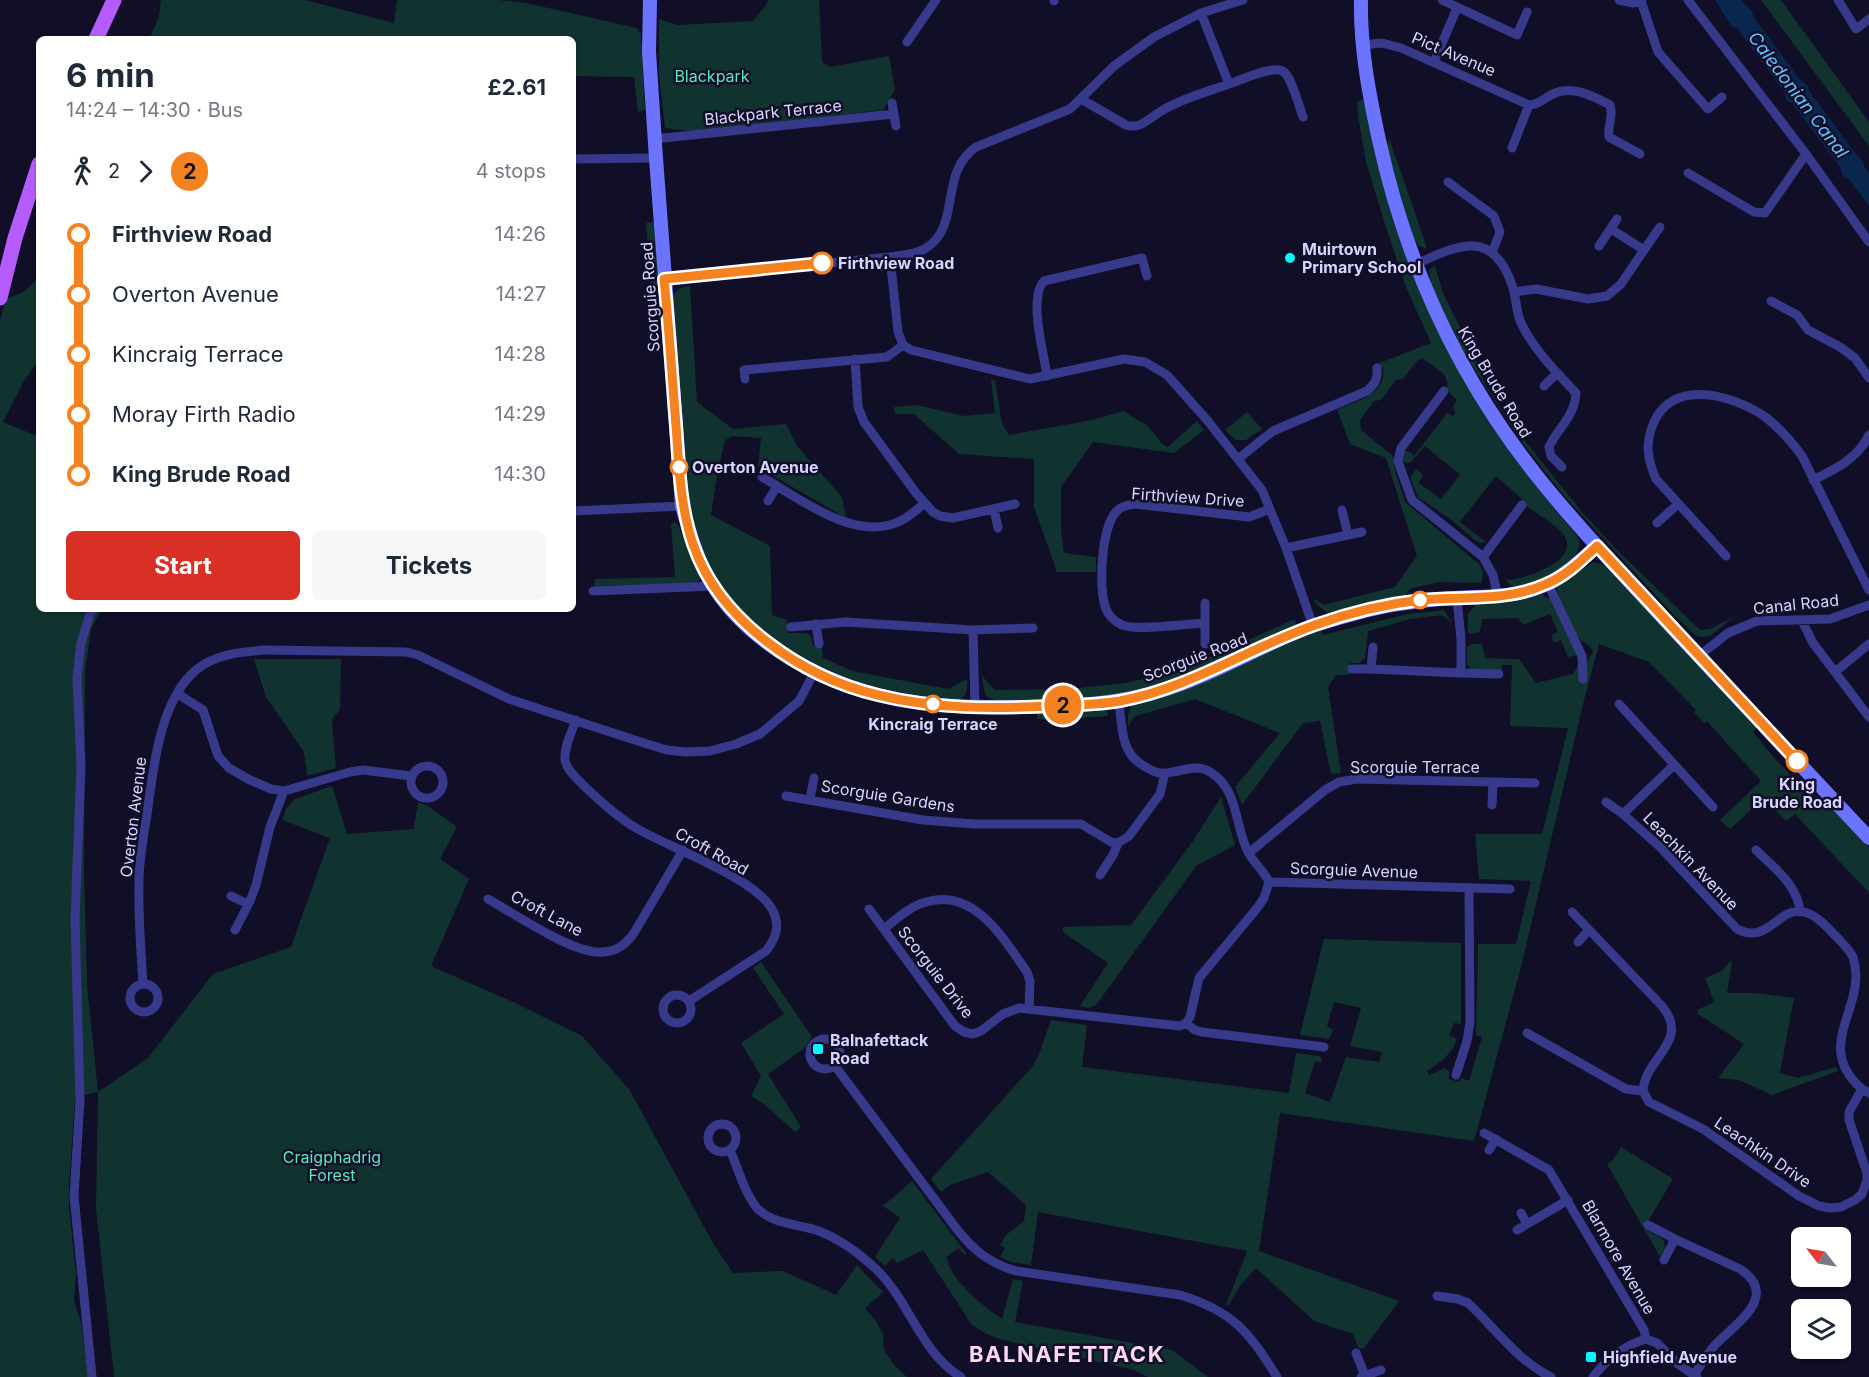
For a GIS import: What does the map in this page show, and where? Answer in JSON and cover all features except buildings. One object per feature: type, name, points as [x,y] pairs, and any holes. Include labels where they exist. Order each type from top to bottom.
[{"type":"main road","points":[[97,36],[114,0]]},
{"type":"main road","points":[[0,298],[10,256],[36,174]]},
{"type":"street","name":"Scorguie Road","points":[[650,0],[649,52],[654,139],[682,506],[693,546],[713,586],[730,608],[766,642],[815,671],[860,690],[924,704],[1029,707],[1119,701],[1163,690],[1206,674],[1313,626],[1390,605],[1457,598],[1498,597],[1524,592],[1548,584],[1597,546]]},
{"type":"street","points":[[907,42],[936,0]]},
{"type":"street","points":[[664,279],[890,257],[925,249],[937,240],[946,223],[956,172],[966,154],[976,147],[1070,109],[1114,66],[1162,33],[1201,14],[1243,0]]},
{"type":"street","name":"King Brude Road","points":[[1361,0],[1363,45],[1369,90],[1384,160],[1404,232],[1448,339],[1486,405],[1535,475],[1597,546],[1869,838]]},
{"type":"street","points":[[1442,0],[1517,35],[1527,12]]},
{"type":"street","points":[[1619,0],[1633,3],[1642,0],[1658,52],[1708,109],[1722,97]]},
{"type":"street","points":[[1688,0],[1806,154],[1869,242]]},
{"type":"street","points":[[1838,0],[1856,29]]},
{"type":"street","points":[[1434,62],[1457,8]]},
{"type":"street","points":[[1201,14],[1229,84]]},
{"type":"street","points":[[1848,35],[1869,19]]},
{"type":"street","name":"Pict Avenue","points":[[1363,45],[1391,44],[1529,105]]},
{"type":"street","points":[[1081,99],[1132,127],[1139,126],[1165,108],[1268,70],[1277,69],[1288,77],[1303,117]]},
{"type":"street","points":[[1512,148],[1529,105],[1535,105],[1555,93],[1568,90],[1594,96],[1610,105],[1613,116],[1608,130],[1609,137],[1640,154]]},
{"type":"street","points":[[892,103],[896,126]]},
{"type":"street","name":"Blackpark Terrace","points":[[654,139],[894,114]]},
{"type":"street","points":[[1688,173],[1754,212],[1765,213],[1806,154]]},
{"type":"street","points":[[576,159],[656,158]]},
{"type":"street","points":[[1448,183],[1494,216],[1500,232],[1492,253]]},
{"type":"street","points":[[1474,200],[1480,191]]},
{"type":"street","points":[[1599,246],[1617,219]]},
{"type":"street","points":[[1514,292],[1536,289],[1588,299],[1607,296],[1621,284],[1660,226]]},
{"type":"street","points":[[1611,229],[1644,250]]},
{"type":"street","points":[[1416,264],[1461,245],[1484,248],[1492,253],[1508,276],[1514,292],[1517,315],[1538,352],[1576,393],[1568,420],[1549,447],[1551,456],[1562,467]]},
{"type":"street","points":[[745,379],[744,370],[887,357],[903,345],[898,332],[890,257]]},
{"type":"street","points":[[1047,376],[1036,303],[1040,285],[1044,281],[1058,277],[1142,258],[1147,276]]},
{"type":"street","points":[[1771,301],[1797,315],[1808,330],[1855,358],[1869,378]]},
{"type":"street","name":"Firthview Drive","points":[[903,345],[920,353],[1019,378],[1047,376],[1124,359],[1145,362],[1167,375],[1176,383],[1262,490],[1286,548],[1313,626]]},
{"type":"street","points":[[855,359],[858,407],[864,422],[933,512],[946,517],[964,517],[1015,504]]},
{"type":"street","points":[[1238,459],[1273,432],[1367,391],[1378,376],[1377,368]]},
{"type":"street","points":[[1544,386],[1557,373]]},
{"type":"street","points":[[1443,390],[1401,448],[1398,461],[1412,500],[1483,557],[1493,575],[1498,597]]},
{"type":"street","points":[[1726,556],[1656,479],[1650,466],[1647,449],[1650,430],[1657,416],[1668,403],[1681,396],[1695,394],[1717,397],[1762,415],[1790,440],[1802,456],[1869,590]]},
{"type":"street","points":[[1813,480],[1846,463],[1856,454],[1869,435]]},
{"type":"street","points":[[762,477],[831,516],[845,523],[859,526],[874,527],[898,522],[924,503]]},
{"type":"street","points":[[768,501],[777,486]]},
{"type":"street","name":"Firthview Drive","points":[[1205,623],[1135,627],[1122,626],[1112,618],[1106,609],[1103,595],[1102,562],[1112,516],[1125,505],[1135,504],[1249,517],[1270,509]]},
{"type":"street","points":[[1657,523],[1678,504]]},
{"type":"street","points":[[1483,557],[1522,505]]},
{"type":"street","points":[[576,511],[682,506]]},
{"type":"street","points":[[994,509],[998,528]]},
{"type":"street","points":[[1342,510],[1348,535]]},
{"type":"street","points":[[1286,548],[1362,532]]},
{"type":"street","points":[[1548,584],[1582,656],[1583,679]]},
{"type":"street","points":[[593,591],[713,586]]},
{"type":"street","points":[[1457,598],[1461,639],[1461,673]]},
{"type":"street","points":[[1205,603],[1205,644]]},
{"type":"street","name":"Canal Road","points":[[1700,656],[1728,633],[1749,624],[1770,620],[1830,619],[1869,605]]},
{"type":"street","points":[[91,612],[81,643],[77,678],[81,765],[75,918],[80,1100],[74,1196],[92,1377]]},
{"type":"street","points":[[1802,621],[1812,643],[1869,717]]},
{"type":"street","points":[[791,627],[846,622],[973,630],[1033,628]]},
{"type":"street","points":[[816,624],[819,644]]},
{"type":"street","points":[[973,630],[975,707]]},
{"type":"street","points":[[1835,672],[1869,644]]},
{"type":"street","points":[[1371,669],[1373,647]]},
{"type":"street","name":"Overton Avenue","points":[[143,984],[140,861],[155,753],[166,717],[178,694],[195,671],[223,656],[265,650],[406,652],[418,655],[509,699],[667,750],[710,751],[760,734],[799,701],[815,671]]},
{"type":"street","points":[[1352,669],[1499,674]]},
{"type":"street","points":[[178,694],[203,710],[222,763],[248,779],[271,789],[284,792],[356,771],[411,776]]},
{"type":"street","points":[[1100,875],[1118,843],[1129,836],[1160,794],[1164,773],[1151,770],[1136,762],[1128,751],[1123,739],[1119,701]]},
{"type":"street","points":[[1619,704],[1713,807]]},
{"type":"street","name":"Croft Road","points":[[576,720],[565,760],[572,773],[602,804],[638,830],[683,850],[731,876],[766,901],[776,918],[777,928],[774,940],[766,951],[689,1001]]},
{"type":"street","name":"Leachkin Avenue","points":[[1674,765],[1623,814],[1660,847],[1737,929],[1758,933],[1766,930],[1788,913],[1800,912]]},
{"type":"street","name":"Scorguie Avenue","points":[[1164,773],[1197,767],[1217,777],[1226,787],[1231,798],[1243,841],[1269,882],[1510,889]]},
{"type":"street","points":[[810,799],[814,778]]},
{"type":"street","name":"Scorguie Terrace","points":[[1249,853],[1326,790],[1340,782],[1357,779],[1534,783]]},
{"type":"street","points":[[1492,805],[1493,783]]},
{"type":"street","points":[[235,930],[256,885],[270,827],[284,792]]},
{"type":"street","name":"Scorguie Gardens","points":[[786,796],[923,820],[974,824],[1081,824],[1093,829],[1111,842],[1118,843]]},
{"type":"street","points":[[1606,802],[1623,814]]},
{"type":"street","name":"Croft Lane","points":[[488,899],[581,949],[604,952],[616,950],[626,944],[634,933],[683,850]]},
{"type":"street","points":[[1756,850],[1791,885],[1796,894],[1800,912],[1806,912],[1818,918],[1854,959],[1859,984],[1857,999],[1841,1054],[1847,1075],[1865,1091]]},
{"type":"street","points":[[1186,1023],[1193,1010],[1199,978],[1258,907],[1264,898],[1269,882]]},
{"type":"street","points":[[1456,1075],[1467,1041],[1470,1022],[1469,888]]},
{"type":"street","points":[[231,896],[248,904]]},
{"type":"street","name":"Scorguie Drive","points":[[884,929],[911,908],[925,902],[952,901],[972,907],[987,920],[1027,972],[1030,981],[1029,1008]]},
{"type":"street","name":"Scorguie Drive","points":[[869,909],[955,1026],[963,1032],[973,1034],[981,1031],[1003,1014],[1019,1008],[1029,1008],[1180,1026],[1186,1023],[1202,1032],[1324,1047]]},
{"type":"street","points":[[1572,912],[1662,1006],[1672,1022],[1669,1042],[1646,1077],[1643,1091]]},
{"type":"street","points":[[1578,942],[1589,930]]},
{"type":"street","name":"Leachkin Drive","points":[[1527,1034],[1626,1089],[1643,1091],[1649,1102],[1703,1129],[1799,1196],[1830,1208],[1841,1207],[1855,1200],[1867,1187],[1867,1173],[1849,1120],[1849,1112],[1865,1091]]},
{"type":"street","points":[[835,1066],[969,1245],[981,1255],[998,1266],[1016,1271],[1180,1295],[1201,1301],[1219,1310],[1248,1334],[1277,1377]]},
{"type":"street","name":"Blarmore Avenue","points":[[1484,1133],[1549,1170],[1644,1330],[1646,1339],[1656,1343],[1678,1364],[1696,1376],[1715,1345],[1752,1309],[1756,1291],[1748,1275],[1740,1269],[1648,1225]]},
{"type":"street","points":[[1489,1150],[1496,1139]]},
{"type":"street","points":[[730,1150],[758,1209],[771,1218],[828,1235],[861,1257],[889,1285],[927,1345],[940,1360],[961,1377]]},
{"type":"street","name":"Blarmore Avenue","points":[[1517,1230],[1568,1200]]},
{"type":"street","points":[[1521,1213],[1527,1224]]},
{"type":"street","points":[[1664,1260],[1675,1239]]},
{"type":"street","points":[[1437,1296],[1468,1303],[1524,1360],[1551,1377]]},
{"type":"street","points":[[1593,1377],[1608,1360],[1646,1339]]},
{"type":"street","points":[[1356,1353],[1363,1376],[1381,1370]]},
{"type":"green space","points":[[161,0],[305,0],[394,23],[397,0],[498,0],[526,3],[637,28],[641,34],[645,110],[638,112],[634,77],[576,76],[576,36],[150,36],[159,17]]},
{"type":"green space","name":"Blackpark","points":[[768,0],[819,0],[822,62],[830,67],[889,56],[895,90],[883,110],[691,131],[665,128],[659,75],[659,19],[677,25],[753,21]]},
{"type":"green space","points":[[1761,0],[1781,0],[1869,122],[1869,146]]},
{"type":"green space","points":[[1364,99],[1379,170],[1394,224],[1433,320],[1452,358],[1497,431],[1580,542],[1577,552],[1564,568],[1544,579],[1513,588],[1506,580],[1538,572],[1550,566],[1566,551],[1567,542],[1558,529],[1521,502],[1522,499],[1496,476],[1460,522],[1486,542],[1480,543],[1475,540],[1418,497],[1410,478],[1416,469],[1423,475],[1419,483],[1441,499],[1460,475],[1425,446],[1411,462],[1403,461],[1404,451],[1414,456],[1447,413],[1453,416],[1456,412],[1452,408],[1457,400],[1445,389],[1448,384],[1444,374],[1424,359],[1418,360],[1403,379],[1396,380],[1381,400],[1374,401],[1360,420],[1361,430],[1393,456],[1395,471],[1405,502],[1479,564],[1483,571],[1482,583],[1439,582],[1409,589],[1406,596],[1329,614],[1317,605],[1313,598],[1324,605],[1395,587],[1417,556],[1386,458],[1350,444],[1337,409],[1361,400],[1375,391],[1383,377],[1383,368],[1377,364],[1431,343],[1406,287],[1366,162],[1357,102]]},
{"type":"green space","points":[[1389,138],[1427,249],[1419,246],[1413,237],[1387,149]]},
{"type":"green space","points":[[652,222],[658,284],[651,286],[646,223]]},
{"type":"green space","points":[[1435,266],[1443,293],[1480,368],[1484,382],[1506,417],[1581,511],[1618,551],[1700,630],[1710,629],[1735,616],[1710,636],[1696,636],[1674,615],[1565,497],[1519,438],[1464,353],[1431,285],[1429,270]]},
{"type":"green space","points":[[36,281],[36,364],[24,381],[3,422],[36,436],[36,612],[100,612],[91,629],[85,671],[84,870],[87,985],[98,1092],[75,1097],[69,1185],[76,1273],[74,1301],[81,1322],[88,1377],[0,1377],[0,321],[6,298],[22,293]]},
{"type":"green space","points":[[690,286],[697,402],[733,429],[786,424],[797,446],[842,497],[846,518],[758,467],[761,438],[733,436],[725,440],[711,515],[770,546],[772,615],[787,620],[788,633],[810,635],[813,646],[822,646],[823,658],[852,671],[948,689],[967,679],[966,692],[961,698],[947,700],[888,690],[868,685],[813,663],[768,635],[743,612],[721,585],[699,538],[688,481],[673,295],[680,288]]},
{"type":"green space","points":[[991,379],[995,380],[1002,424],[1009,435],[1092,420],[1123,411],[1148,426],[1162,444],[1168,447],[1197,421],[1204,430],[1174,453],[1093,442],[1061,487],[1061,529],[1064,553],[1096,557],[1096,572],[1057,572],[1034,507],[1034,459],[959,454],[914,414],[895,414],[894,407],[917,405],[964,416],[995,413]]},
{"type":"green space","points":[[1247,412],[1262,429],[1246,440],[1236,440],[1225,430]]},
{"type":"green space","points":[[675,522],[701,579],[695,583],[594,586],[595,579],[675,577],[671,524]]},
{"type":"green space","points":[[1593,562],[1605,565],[1757,727],[1753,732],[1775,759],[1817,802],[1823,799],[1869,848],[1869,893],[1795,814],[1786,821],[1764,798],[1730,829],[1720,820],[1761,781],[1649,662],[1599,644],[1522,963],[1474,1141],[1280,1113],[1259,1251],[1399,1301],[1364,1348],[1359,1349],[1353,1334],[1314,1321],[1256,1268],[1240,1286],[1228,1306],[1226,1305],[1247,1251],[1038,1212],[1031,1265],[1011,1262],[1000,1257],[1005,1248],[1000,1245],[1006,1235],[1024,1221],[1026,1205],[988,1172],[950,1185],[941,1192],[931,1179],[1032,1067],[1038,1057],[1051,1020],[1087,1025],[1082,1067],[1289,1093],[1296,1053],[1320,1056],[1323,1063],[1315,1061],[1305,1093],[1330,1102],[1346,1057],[1379,1062],[1382,1052],[1350,1046],[1361,1008],[1334,1002],[1327,1026],[1333,1030],[1329,1039],[1300,1035],[1324,939],[1461,943],[1461,1024],[1454,1023],[1449,1035],[1457,1039],[1449,1054],[1427,1071],[1429,1075],[1445,1068],[1449,1071],[1449,1079],[1459,1082],[1461,1078],[1469,1081],[1482,1037],[1476,1035],[1478,944],[1516,944],[1531,881],[1479,879],[1475,834],[1542,834],[1568,728],[1510,726],[1512,665],[1502,665],[1502,670],[1471,669],[1467,664],[1467,647],[1472,644],[1482,644],[1485,658],[1519,659],[1536,683],[1573,674],[1578,665],[1586,663],[1593,652],[1573,629],[1556,587]]},
{"type":"green space","points":[[1542,594],[1547,598],[1550,597],[1578,655],[1568,657],[1561,640],[1554,643],[1551,635],[1558,632],[1550,614],[1523,625],[1518,618],[1482,619],[1480,632],[1471,634],[1468,632],[1468,614],[1475,605],[1516,601]]},
{"type":"green space","points":[[1444,610],[1452,623],[1442,615],[1410,619],[1368,631],[1365,659],[1359,663],[1350,663],[1349,675],[1336,675],[1328,687],[1341,773],[1331,774],[1320,721],[1303,723],[1242,805],[1235,787],[1280,733],[1195,699],[1135,716],[1128,726],[1131,706],[1157,698],[1318,631],[1321,631],[1323,635],[1408,614]]},
{"type":"green space","points":[[1295,619],[1296,625],[1234,655],[1192,674],[1148,689],[1114,696],[1066,700],[1000,701],[985,695],[982,676],[995,690],[1070,689],[1125,683],[1157,676],[1201,661]]},
{"type":"green space","points":[[254,659],[341,659],[340,710],[333,717],[332,723],[336,768],[307,776],[304,752],[266,697]]},
{"type":"green space","points":[[1101,709],[1107,711],[1108,716],[1037,719],[1037,713]]},
{"type":"green space","name":"Craigphadrig Forest","points":[[332,786],[347,834],[414,829],[418,802],[428,806],[457,827],[440,859],[469,879],[431,966],[513,1002],[582,1036],[629,1089],[714,1245],[733,1273],[783,1271],[836,1295],[857,1265],[883,1292],[865,1308],[883,1334],[884,1350],[894,1365],[907,1377],[114,1377],[96,1208],[98,1092],[148,1058],[213,974],[291,947],[330,838],[282,820],[286,809],[295,799]]},
{"type":"green space","points":[[1221,797],[1235,845],[1196,866],[1097,1004],[1089,1008],[1080,1006],[1108,963],[1063,932],[1063,927],[1131,925],[1193,841]]},
{"type":"green space","points":[[761,962],[812,1037],[806,1047],[768,1074],[801,1127],[795,1132],[764,1104],[751,1096],[761,1076],[741,1043],[784,1014],[753,968]]},
{"type":"green space","points":[[1729,962],[1732,962],[1727,993],[1756,993],[1794,998],[1780,1073],[1798,1078],[1836,1067],[1838,1071],[1772,1095],[1739,1080],[1718,1078],[1744,1044],[1698,1014],[1697,1010],[1714,1002],[1705,978],[1722,971]]},
{"type":"green space","points":[[1621,1147],[1673,1179],[1644,1228],[1664,1240],[1665,1248],[1660,1257],[1607,1164],[1613,1160]]},
{"type":"green space","points":[[912,1181],[966,1253],[965,1255],[958,1248],[947,1257],[954,1274],[977,1300],[1002,1319],[1013,1279],[1023,1281],[1015,1322],[1172,1350],[1208,1377],[1148,1377],[1134,1370],[999,1339],[972,1325],[923,1250],[897,1263],[893,1258],[885,1266],[875,1257],[900,1218],[883,1206]]},
{"type":"water","name":"Caledonian Canal","points":[[1715,0],[1741,0],[1752,11],[1753,16],[1800,80],[1808,86],[1809,91],[1863,161],[1869,173],[1869,206],[1848,178],[1843,176],[1840,167],[1792,103],[1787,101],[1784,92],[1737,28],[1732,27]]},
{"type":"bus line","name":"2","points":[[822,263],[664,279],[682,506],[693,546],[713,586],[730,608],[766,642],[815,671],[860,690],[924,704],[1029,707],[1119,701],[1163,690],[1206,674],[1313,626],[1360,612],[1421,600],[1498,597],[1524,592],[1548,584],[1597,546],[1797,761]]},
{"type":"place","name":"Muirtown Primary School","points":[[1290,258]]},
{"type":"place","name":"Firthview Road","points":[[822,263]]},
{"type":"place","name":"Overton Avenue","points":[[679,467]]},
{"type":"place","name":"Kincraig Terrace","points":[[933,704]]},
{"type":"place","name":"King Brude Road","points":[[1797,761]]},
{"type":"place","name":"Balnafettack Road","points":[[818,1049]]},
{"type":"place","name":"Highfield Avenue","points":[[1591,1357]]},
{"type":"district","name":"BALNAFETTACK","points":[[1067,1354]]}]
